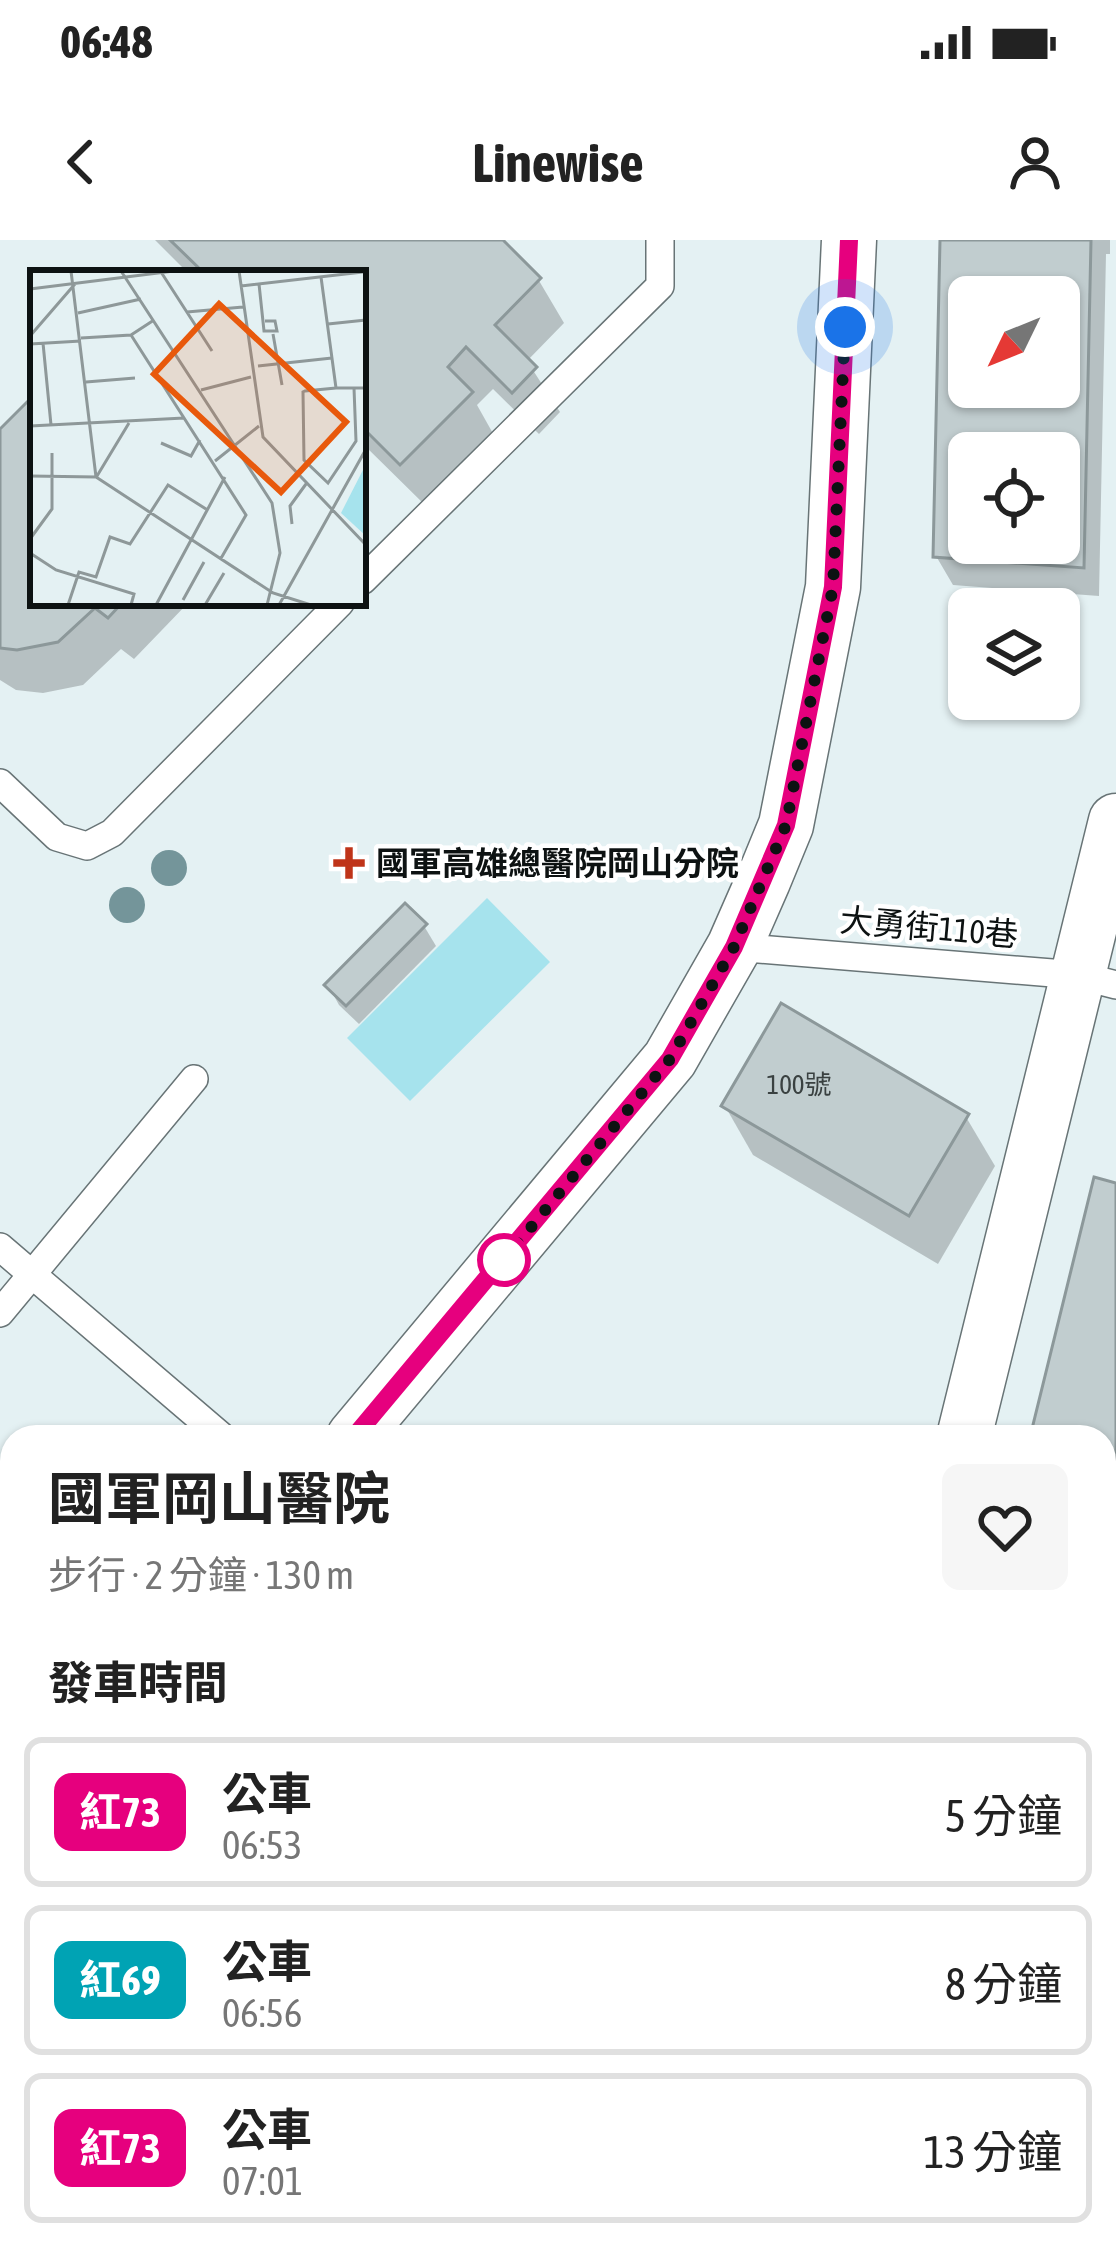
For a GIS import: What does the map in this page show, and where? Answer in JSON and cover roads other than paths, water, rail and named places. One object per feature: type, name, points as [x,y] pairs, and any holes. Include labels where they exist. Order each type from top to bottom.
[{"type":"street","points":[[379,1425],[670,1059],[734,947],[786,825],[833,587],[849,240]]},
{"type":"street","points":[[967,1425],[1096,980],[1116,820]]},
{"type":"lane","points":[[366,577],[660,286],[660,240]]},
{"type":"lane","points":[[0,783],[57,837],[87,846],[100,840],[337,606]]},
{"type":"lane","name":"大勇街110巷","points":[[734,947],[1096,980]]},
{"type":"lane","points":[[0,1312],[194,1079]]},
{"type":"lane","points":[[0,1247],[208,1425]]},
{"type":"place","name":"國軍高雄總醫院岡山分院","points":[[349,863]]}]
